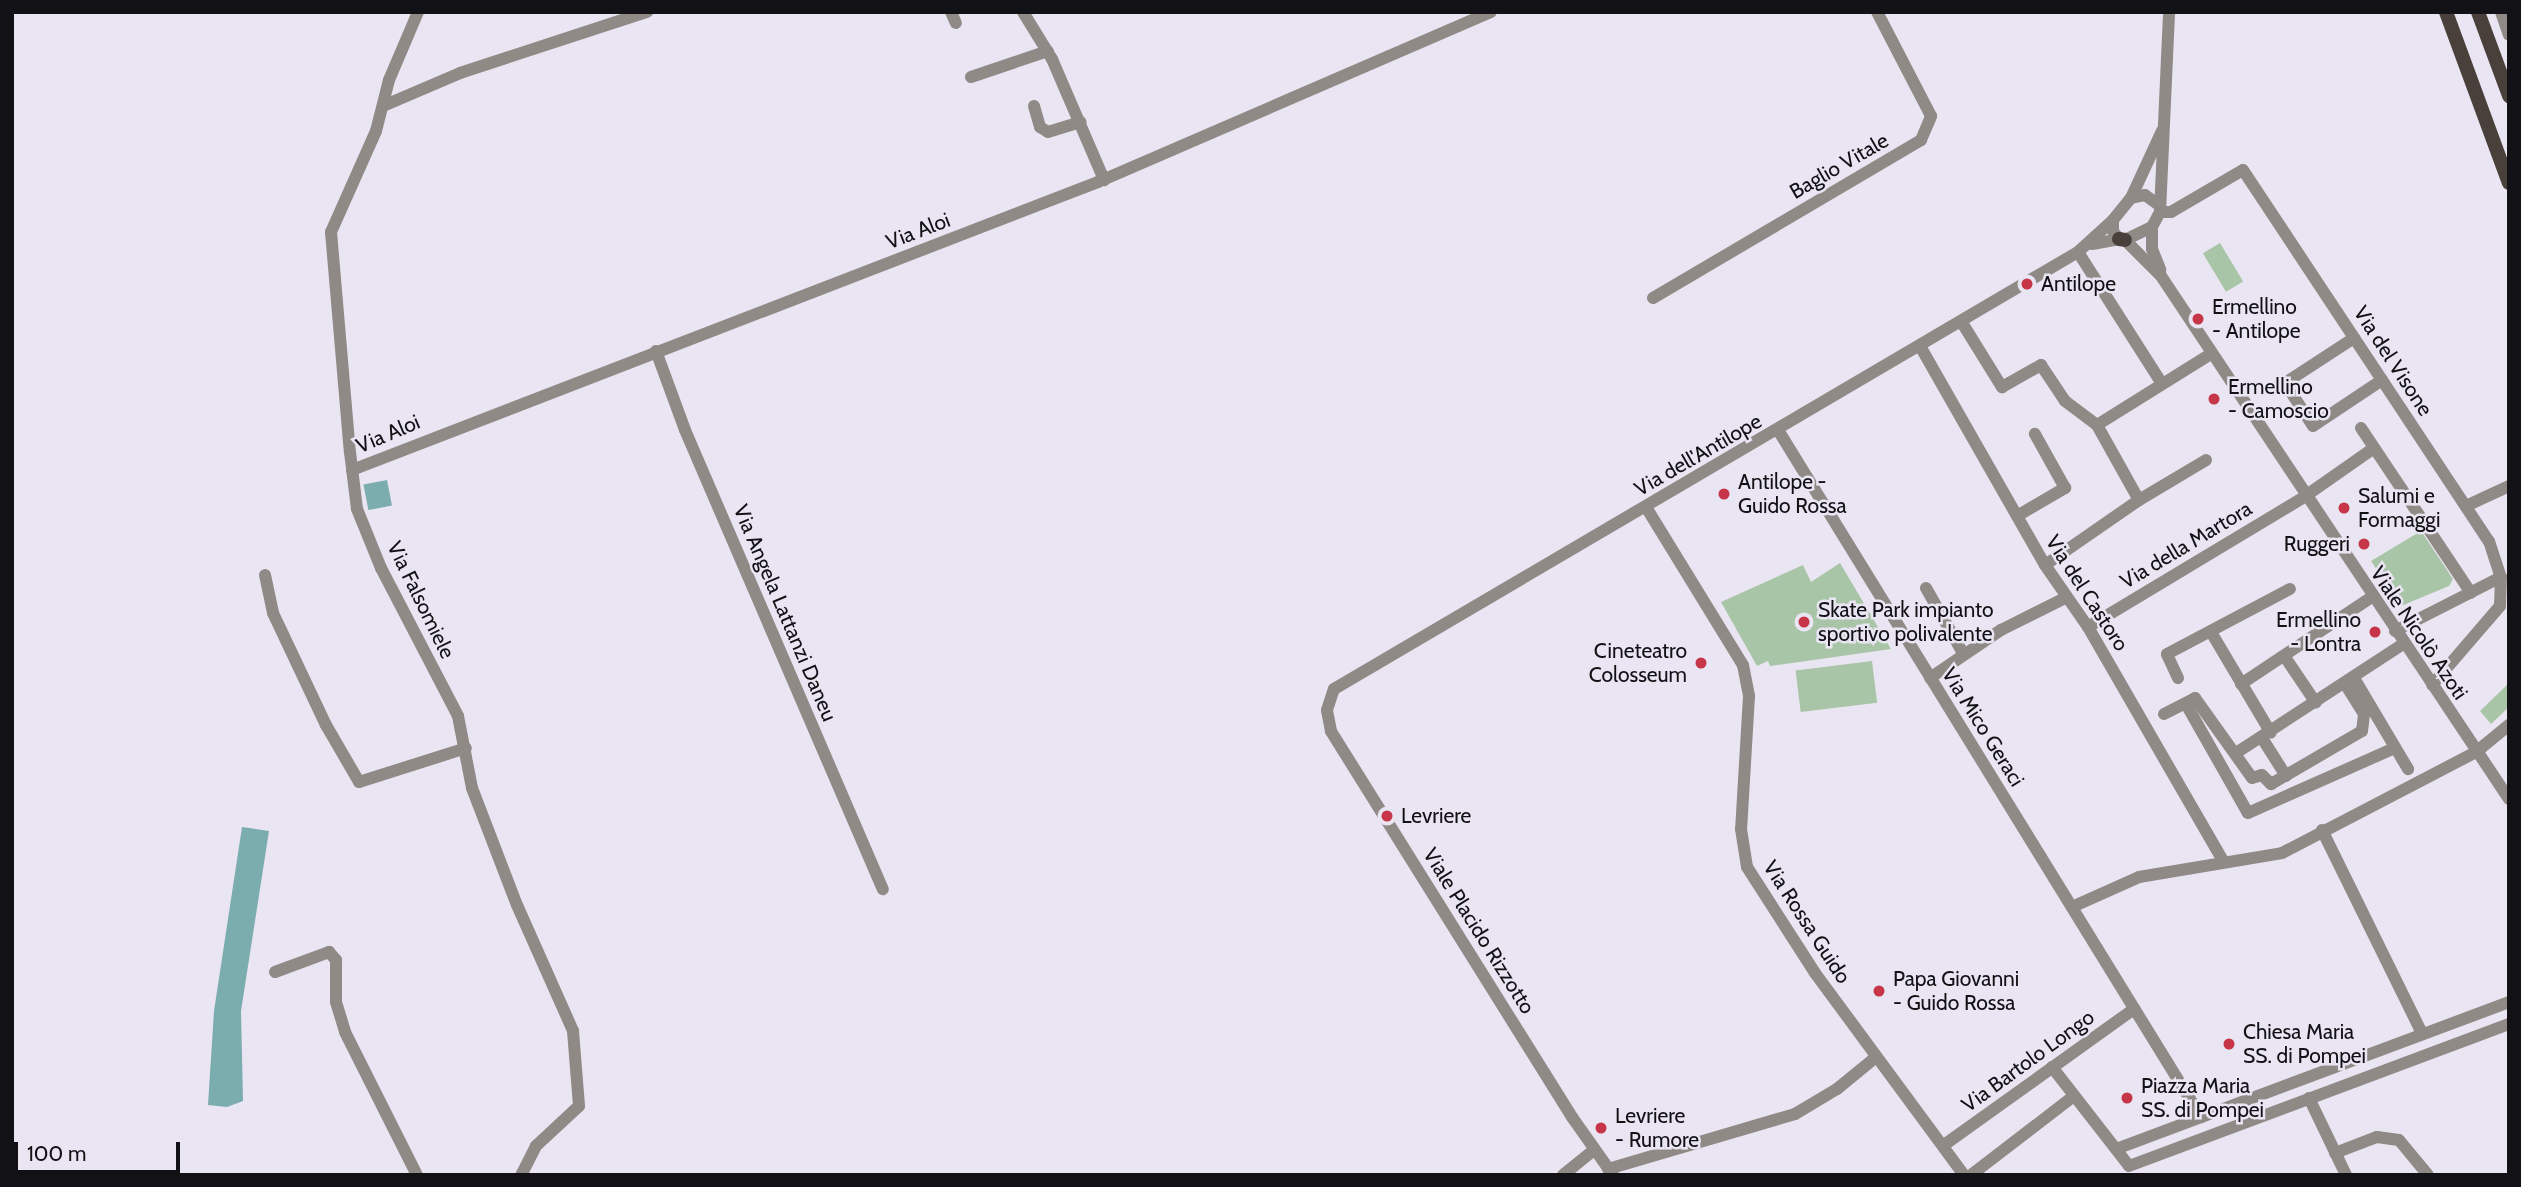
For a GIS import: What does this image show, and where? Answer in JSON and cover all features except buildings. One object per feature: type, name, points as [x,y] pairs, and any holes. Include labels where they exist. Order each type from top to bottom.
[{"type":"main road","points":[[2446,12],[2509,183]]},
{"type":"main road","points":[[2478,12],[2509,96]]},
{"type":"street","name":"Via Falsomiele","points":[[418,12],[331,232],[352,470],[357,509],[381,568],[458,716],[472,788],[533,942],[566,1010],[578,1063],[579,1106],[536,1146],[521,1175]]},
{"type":"street","points":[[383,106],[460,74],[647,12]]},
{"type":"street","points":[[1023,12],[1048,51],[1104,180]]},
{"type":"street","name":"Via Aloi","points":[[352,470],[1104,180],[1491,12]]},
{"type":"street","name":"Baglio Vitale","points":[[1653,298],[1921,141],[1930,116],[1877,12]]},
{"type":"street","points":[[2161,276],[2152,249],[2152,227],[2159,209],[2169,12]]},
{"type":"street","points":[[2501,12],[2509,34]]},
{"type":"street","points":[[971,77],[1048,51]]},
{"type":"street","points":[[1034,106],[1040,127],[1048,132],[1080,122]]},
{"type":"street","points":[[2092,244],[2131,198],[2164,128]]},
{"type":"street","name":"Via del Visone","points":[[2159,209],[2171,212],[2244,170],[2489,541],[2501,577],[2500,606],[2432,685]]},
{"type":"street","points":[[2131,198],[2149,196],[2159,209]]},
{"type":"street","points":[[2113,220],[2122,239],[2161,276]]},
{"type":"street","points":[[2092,244],[2122,239],[2152,227]]},
{"type":"street","name":"Via dell'Antilope","points":[[1328,702],[1334,689],[1348,679],[2092,244]]},
{"type":"street","points":[[2078,252],[2162,384]]},
{"type":"street","name":"Viale Nicolò Azoti","points":[[2161,276],[2209,355],[2509,799]]},
{"type":"street","points":[[1961,321],[2002,387],[2041,365],[2065,401],[2097,425],[2139,500]]},
{"type":"street","points":[[2354,338],[2285,383],[2313,426],[2382,380]]},
{"type":"street","name":"Via del Castoro","points":[[1920,346],[2045,565],[2065,598],[2088,627],[2223,861]]},
{"type":"street","name":"Via Angela Lattanzi Daneu","points":[[656,351],[685,430],[883,889]]},
{"type":"street","points":[[2097,425],[2209,355]]},
{"type":"street","points":[[2361,428],[2471,593]]},
{"type":"street","name":"Via Mico Geraci","points":[[1778,430],[2201,1117]]},
{"type":"street","points":[[2017,516],[2065,488],[2035,435]]},
{"type":"street","name":"Via della Martora","points":[[2088,627],[2304,497],[2374,448]]},
{"type":"street","points":[[2045,565],[2139,500],[2206,460]]},
{"type":"street","points":[[2466,506],[2509,486]]},
{"type":"street","name":"Via Rossa Guido","points":[[1646,507],[1743,665],[1749,696],[1741,829],[1747,867],[1815,973],[1964,1175]]},
{"type":"street","points":[[265,575],[273,613],[326,725],[359,782],[466,748]]},
{"type":"street","points":[[2395,631],[2501,577]]},
{"type":"street","points":[[1926,588],[1964,653]]},
{"type":"street","points":[[2178,678],[2167,654],[2290,589]]},
{"type":"street","points":[[2241,684],[2372,597]]},
{"type":"street","points":[[1930,678],[1964,653],[2065,598]]},
{"type":"street","points":[[2211,632],[2241,684],[2286,776]]},
{"type":"street","points":[[2236,753],[2403,644]]},
{"type":"street","points":[[2285,657],[2316,703]]},
{"type":"street","points":[[2350,681],[2408,769]]},
{"type":"street","points":[[2271,784],[2362,731],[2364,714],[2350,681]]},
{"type":"street","points":[[2164,715],[2195,698],[2252,778]]},
{"type":"street","name":"Viale Placido Rizzotto","points":[[1328,702],[1331,731],[1594,1150],[1611,1172]]},
{"type":"street","points":[[2186,704],[2248,813],[2395,748]]},
{"type":"street","points":[[2072,907],[2139,877],[2282,853],[2476,752],[2509,725]]},
{"type":"street","points":[[2234,787],[2262,775],[2271,784],[2279,799]]},
{"type":"street","points":[[2322,830],[2422,1033]]},
{"type":"street","points":[[275,972],[329,952],[336,960],[336,1002],[345,1032],[417,1175]]},
{"type":"street","points":[[2116,1149],[2509,1002]]},
{"type":"street","name":"Via Bartolo Longo","points":[[1944,1145],[2134,1009]]},
{"type":"street","points":[[2052,1067],[2129,1166],[2509,1024]]},
{"type":"street","points":[[1611,1172],[1795,1114],[1837,1089],[1877,1057]]},
{"type":"street","points":[[1971,1175],[2074,1096]]},
{"type":"street","points":[[2309,1098],[2346,1175]]},
{"type":"street","points":[[2335,1153],[2377,1137],[2399,1140],[2428,1175]]},
{"type":"street","points":[[1563,1175],[1594,1150]]},
{"type":"shaded area","points":[[2220,243],[2243,282],[2226,292],[2203,253]]},
{"type":"shaded area","points":[[387,480],[392,506],[368,510],[363,485]]},
{"type":"shaded area","points":[[2421,531],[2453,579],[2449,586],[2401,606],[2371,561]]},
{"type":"shaded area","name":"Skate Park impianto sportivo polivalente","points":[[1840,563],[1891,649],[1770,666],[1768,661],[1757,666],[1721,602],[1803,565],[1811,582]]},
{"type":"shaded area","points":[[1872,661],[1877,703],[1801,712],[1796,670]]},
{"type":"shaded area","points":[[2507,685],[2509,707],[2491,724],[2480,711]]},
{"type":"shaded area","points":[[242,827],[269,831],[241,1011],[243,1101],[227,1107],[208,1105],[214,1011]]},
{"type":"place","name":"Antilope","points":[[2027,284]]},
{"type":"place","name":"Ermellino - Antilope","points":[[2198,319]]},
{"type":"place","name":"Ermellino - Camoscio","points":[[2214,399]]},
{"type":"place","name":"Antilope - Guido Rossa","points":[[1724,494]]},
{"type":"place","name":"Salumi e Formaggi","points":[[2344,508]]},
{"type":"place","name":"Ruggeri","points":[[2364,544]]},
{"type":"place","name":"Skate Park impianto sportivo polivalente","points":[[1804,622]]},
{"type":"place","name":"Ermellino - Lontra","points":[[2375,632]]},
{"type":"place","name":"Cineteatro Colosseum","points":[[1701,663]]},
{"type":"place","name":"Levriere","points":[[1387,816]]},
{"type":"place","name":"Papa Giovanni - Guido Rossa","points":[[1879,991]]},
{"type":"place","name":"Chiesa Maria SS. di Pompei","points":[[2229,1044]]},
{"type":"place","name":"Piazza Maria SS. di Pompei","points":[[2127,1098]]},
{"type":"place","name":"Levriere - Rumore","points":[[1601,1128]]}]
